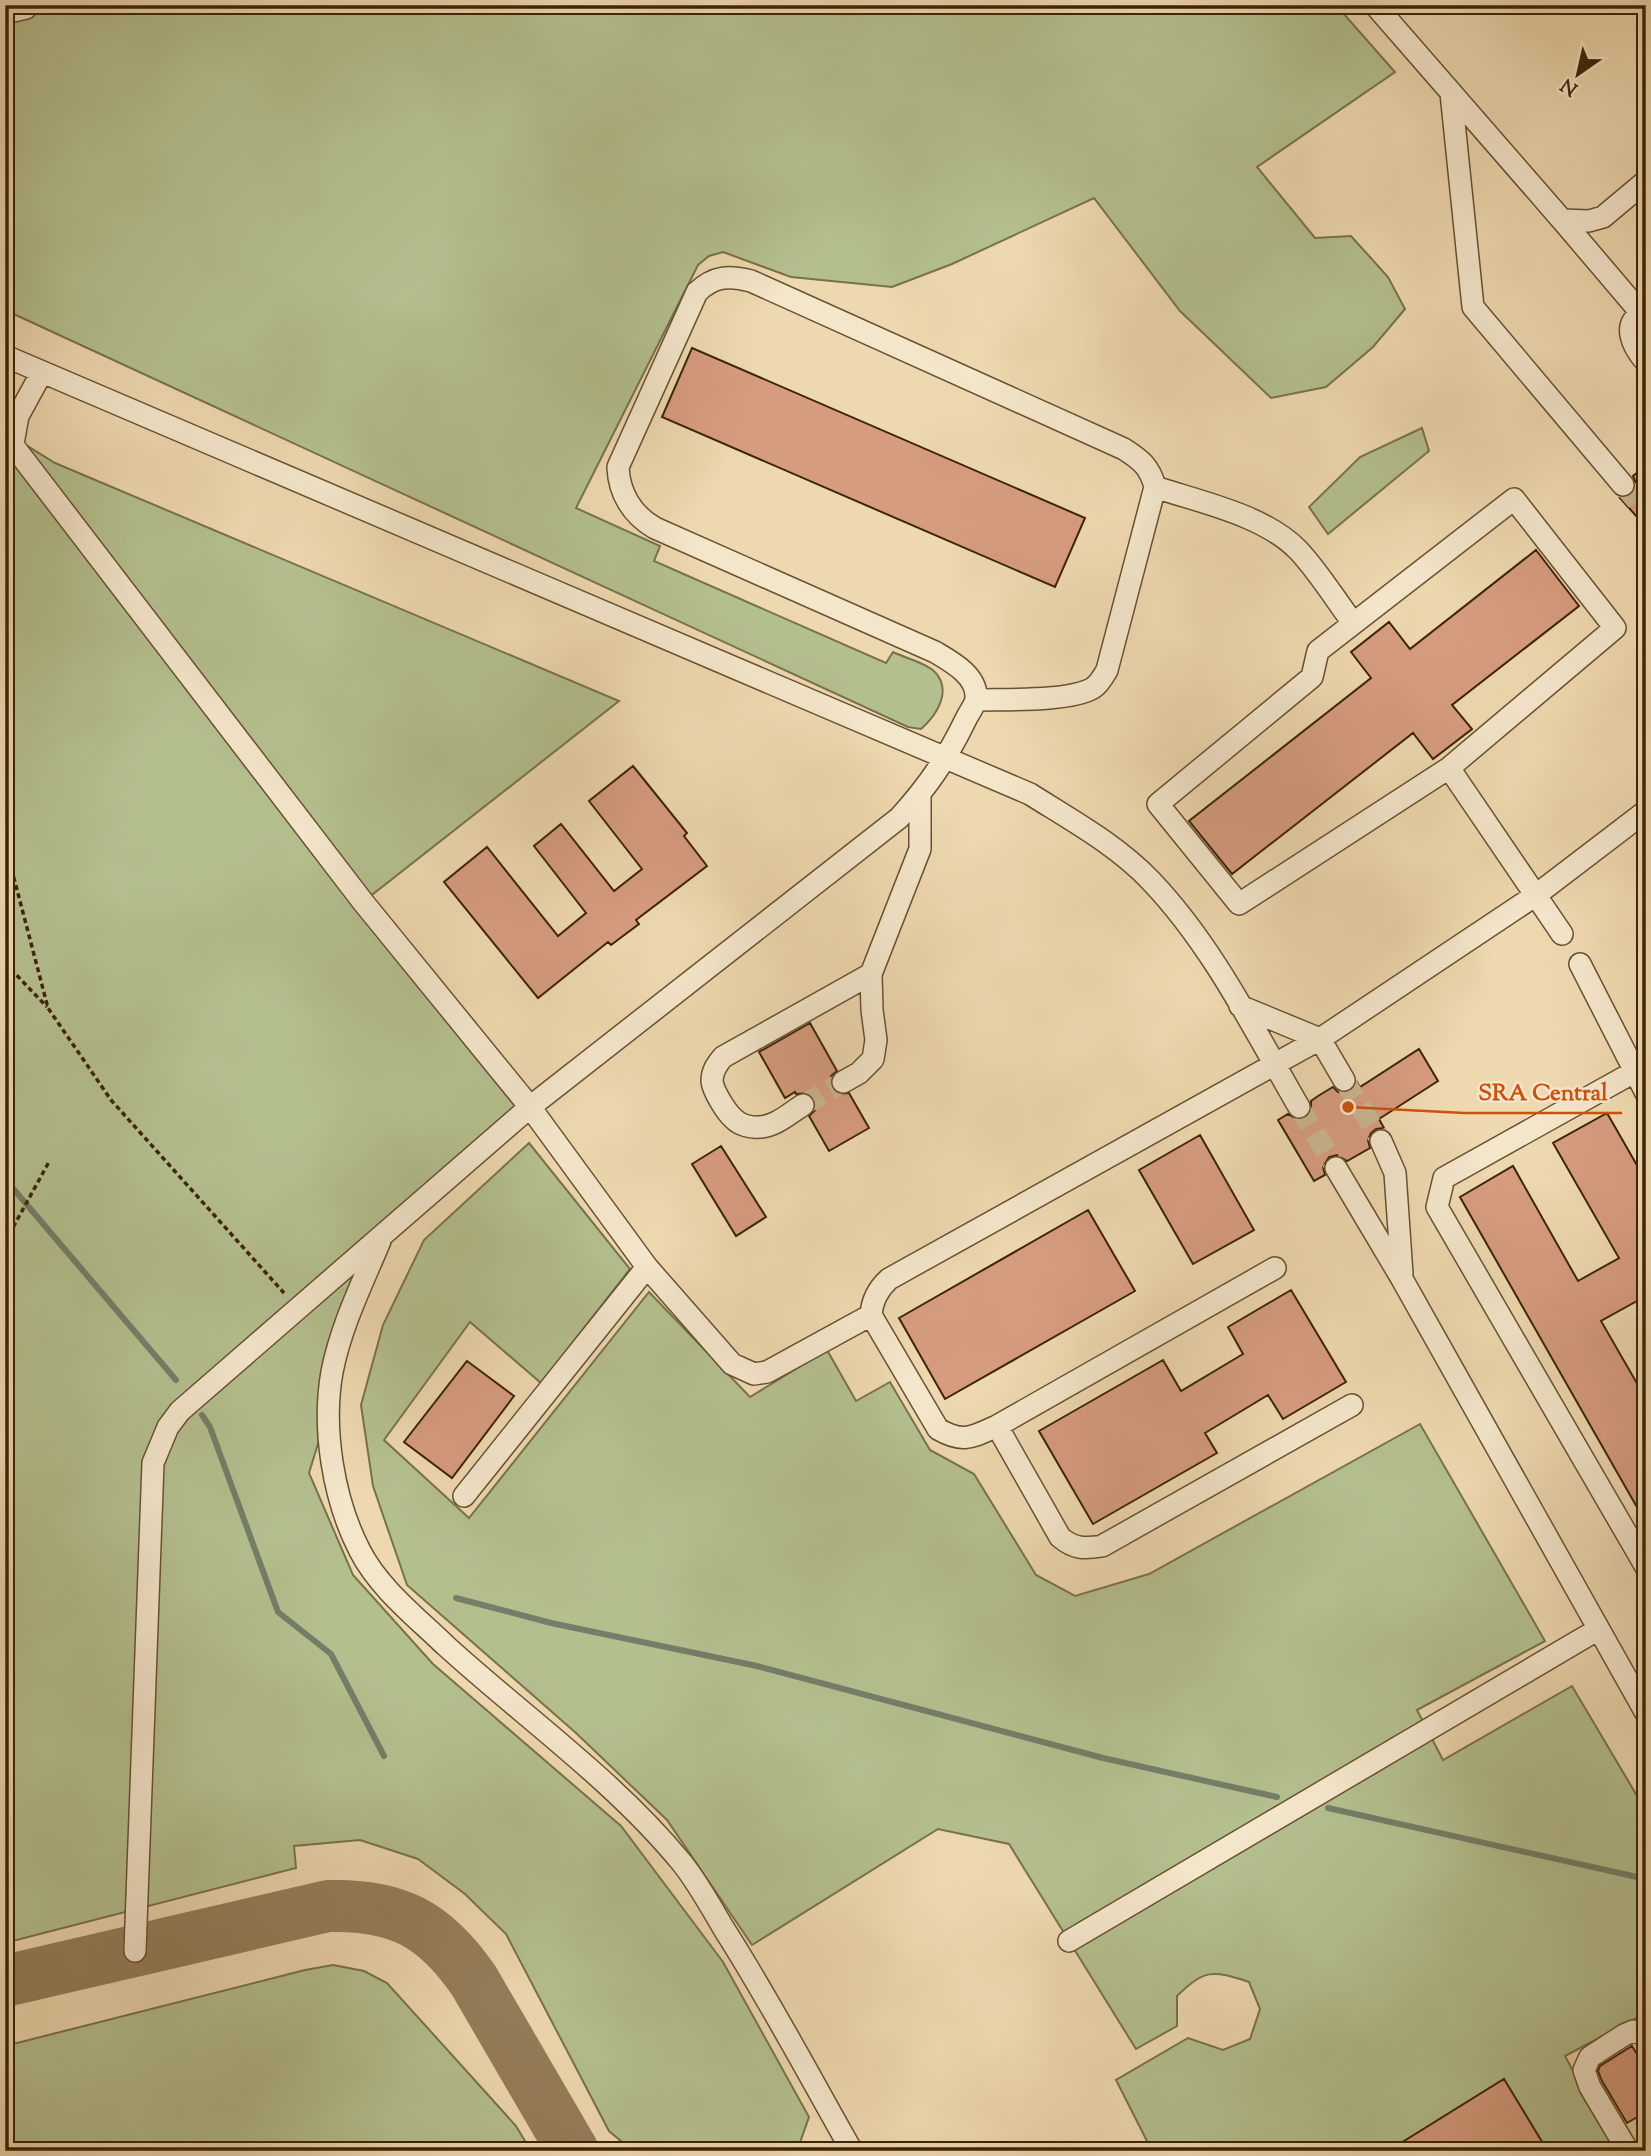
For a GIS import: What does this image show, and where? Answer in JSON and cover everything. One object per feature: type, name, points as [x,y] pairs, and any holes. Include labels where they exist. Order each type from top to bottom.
[{"type":"lane","points":[[5,13],[26,8],[28,5]]},
{"type":"lane","points":[[1375,5],[1643,312],[1630,326],[1630,337],[1634,348],[1646,362]]},
{"type":"lane","points":[[1451,93],[1474,307],[1623,485]]},
{"type":"lane","points":[[1562,220],[1590,221],[1604,217],[1642,193]]},
{"type":"lane","points":[[135,1951],[153,1463],[168,1427],[180,1410],[530,1107],[899,818],[946,759],[976,700],[973,685],[964,671],[935,652],[655,528],[642,521],[632,509],[618,482],[618,467],[697,292],[707,283],[734,276],[751,281],[1124,449],[1140,458],[1149,468],[1155,487],[1107,670],[1101,680],[1080,693],[1031,699],[976,700]]},
{"type":"lane","points":[[5,356],[1030,794],[1097,837],[1150,880],[1196,934],[1299,1107]]},
{"type":"lane","points":[[42,372],[18,416],[9,440],[363,902],[530,1107],[647,1267],[732,1364],[754,1374],[767,1372],[871,1315]]},
{"type":"lane","points":[[1155,487],[1242,515],[1273,532],[1297,549],[1353,623]]},
{"type":"lane","points":[[1514,499],[1615,628],[1449,768],[1239,904],[1157,804],[1312,677],[1318,650],[1514,499]]},
{"type":"lane","points":[[1449,768],[1562,934]]},
{"type":"lane","points":[[843,1082],[859,1073],[873,1059],[876,1040],[871,974],[920,849],[920,795]]},
{"type":"lane","points":[[1275,1268],[997,1426],[969,1439],[953,1437],[938,1429],[871,1315],[872,1303],[889,1279],[1320,1039],[1536,895],[1646,811]]},
{"type":"lane","points":[[1580,964],[1646,1093]]},
{"type":"lane","points":[[803,1105],[770,1125],[746,1126],[733,1118],[712,1085],[717,1064],[723,1057],[871,974]]},
{"type":"lane","points":[[1240,1006],[1320,1039],[1344,1080]]},
{"type":"lane","points":[[1634,1072],[1444,1178],[1437,1207],[1646,1567]]},
{"type":"lane","points":[[1381,1141],[1395,1173],[1402,1279]]},
{"type":"lane","points":[[1336,1168],[1402,1279],[1646,1713]]},
{"type":"lane","points":[[382,1236],[341,1335],[332,1373],[328,1409],[331,1460],[346,1517],[360,1552],[394,1597],[462,1660],[614,1791],[683,1864],[739,1952],[852,2151]]},
{"type":"lane","points":[[464,1496],[647,1267]]},
{"type":"lane","points":[[997,1426],[1060,1537],[1072,1547],[1086,1549],[1102,1546],[1352,1405]]},
{"type":"lane","points":[[1069,1941],[1597,1630]]},
{"type":"lane","points":[[1628,2151],[1590,2087],[1584,2070],[1590,2057],[1624,2035],[1633,2031],[1646,2035]]},
{"type":"path","points":[[5,844],[48,1008]]},
{"type":"path","points":[[5,963],[48,1008],[111,1100],[298,1309]]},
{"type":"path","points":[[5,1242],[50,1160]]},
{"type":"green space","points":[[5,5],[1336,5],[1395,72],[1257,167],[1315,238],[1351,236],[1388,277],[1405,309],[1373,347],[1326,387],[1271,398],[1180,311],[1094,198],[952,264],[892,287],[791,277],[723,252],[709,256],[698,265],[576,508],[660,546],[654,561],[886,663],[893,652],[930,668],[940,678],[941,702],[921,729],[908,727],[5,310]]},
{"type":"green space","points":[[1422,428],[1429,451],[1328,534],[1309,507],[1360,457]]},
{"type":"green space","points":[[5,432],[55,463],[619,701],[363,902],[530,1107],[382,1236],[309,1473],[353,1575],[433,1664],[621,1826],[723,1962],[809,2117],[797,2151],[633,2151],[609,2131],[506,1934],[465,1894],[418,1859],[360,1840],[294,1846],[296,1868],[5,1943]]},
{"type":"green space","points":[[529,1143],[630,1269],[541,1383],[470,1322],[384,1440],[469,1518],[649,1292],[750,1397],[827,1350],[856,1401],[890,1382],[930,1450],[974,1474],[1036,1575],[1075,1596],[1149,1574],[1420,1424],[1545,1641],[1417,1710],[1443,1760],[1572,1686],[1646,1811],[1646,2013],[1565,2056],[1616,2151],[1152,2151],[1116,2080],[1188,2038],[1223,2050],[1250,2039],[1260,2009],[1249,1982],[1217,1974],[1210,1974],[1195,1981],[1177,1996],[1177,2026],[1136,2049],[1009,1844],[938,1829],[752,1945],[667,1820],[576,1733],[407,1585],[373,1486],[361,1405],[383,1325],[424,1240]]},
{"type":"green space","points":[[333,1965],[364,1971],[387,1983],[516,2126],[531,2151],[5,2151],[5,2046]]},
{"type":"building","points":[[692,348],[1085,518],[1055,587],[662,417]]},
{"type":"building","points":[[1646,465],[1646,527],[1620,498],[1632,495],[1636,483],[1633,476]]},
{"type":"building","points":[[1536,550],[1579,606],[1452,705],[1472,729],[1433,759],[1413,733],[1232,874],[1189,821],[1371,678],[1351,652],[1389,622],[1410,649]]},
{"type":"building","points":[[633,766],[687,833],[684,836],[707,866],[636,920],[639,924],[611,945],[608,942],[538,998],[444,882],[487,847],[558,936],[586,913],[534,846],[561,824],[614,891],[642,869],[589,801]]},
{"type":"building","points":[[810,1023],[837,1071],[831,1076],[831,1088],[837,1094],[849,1093],[869,1128],[829,1151],[809,1116],[815,1110],[814,1097],[808,1093],[795,1092],[785,1098],[759,1052]]},
{"type":"building","points":[[1419,1049],[1438,1081],[1379,1119],[1384,1128],[1371,1133],[1368,1140],[1370,1148],[1347,1161],[1337,1155],[1329,1157],[1323,1167],[1325,1175],[1314,1181],[1278,1120],[1288,1114],[1298,1120],[1305,1119],[1311,1113],[1311,1101],[1318,1096],[1333,1087],[1338,1092],[1350,1092],[1357,1082],[1360,1087]]},
{"type":"building","points":[[1607,1113],[1646,1181],[1646,1296],[1601,1321],[1646,1399],[1646,1523],[1460,1197],[1513,1166],[1578,1281],[1619,1258],[1553,1143]]},
{"type":"building","points":[[1200,1135],[1254,1230],[1193,1264],[1139,1170]]},
{"type":"building","points":[[721,1146],[766,1217],[736,1236],[692,1164]]},
{"type":"building","points":[[1088,1210],[1135,1291],[945,1399],[899,1318]]},
{"type":"building","points":[[1291,1290],[1346,1382],[1283,1419],[1268,1395],[1205,1433],[1217,1453],[1093,1524],[1039,1431],[1163,1360],[1181,1391],[1243,1354],[1228,1327]]},
{"type":"building","points":[[467,1361],[514,1396],[452,1478],[404,1442]]},
{"type":"building","points":[[1632,2046],[1646,2069],[1646,2112],[1627,2123],[1598,2071],[1600,2066]]},
{"type":"building","points":[[1504,2079],[1544,2145],[1534,2151],[1388,2151]]},
{"type":"waterway","points":[[5,1179],[176,1380]]},
{"type":"waterway","points":[[202,1415],[210,1427],[278,1612],[331,1654],[384,1756]]},
{"type":"waterway","points":[[456,1598],[551,1623],[757,1666],[1103,1758],[1277,1797]]},
{"type":"waterway","points":[[1328,1808],[1646,1879]]},
{"type":"taxiway","points":[[5,1981],[328,1906],[352,1906],[394,1914],[429,1932],[459,1961],[474,1981],[573,2151]]},
{"type":"tunnel","points":[[1623,485],[1646,511]]},
{"type":"tunnel","points":[[1344,1080],[1381,1141]]},
{"type":"tunnel","points":[[803,1105],[843,1082]]},
{"type":"tunnel","points":[[1299,1107],[1336,1168]]},
{"type":"place","name":"SRA Central","points":[[1348,1107]]}]
